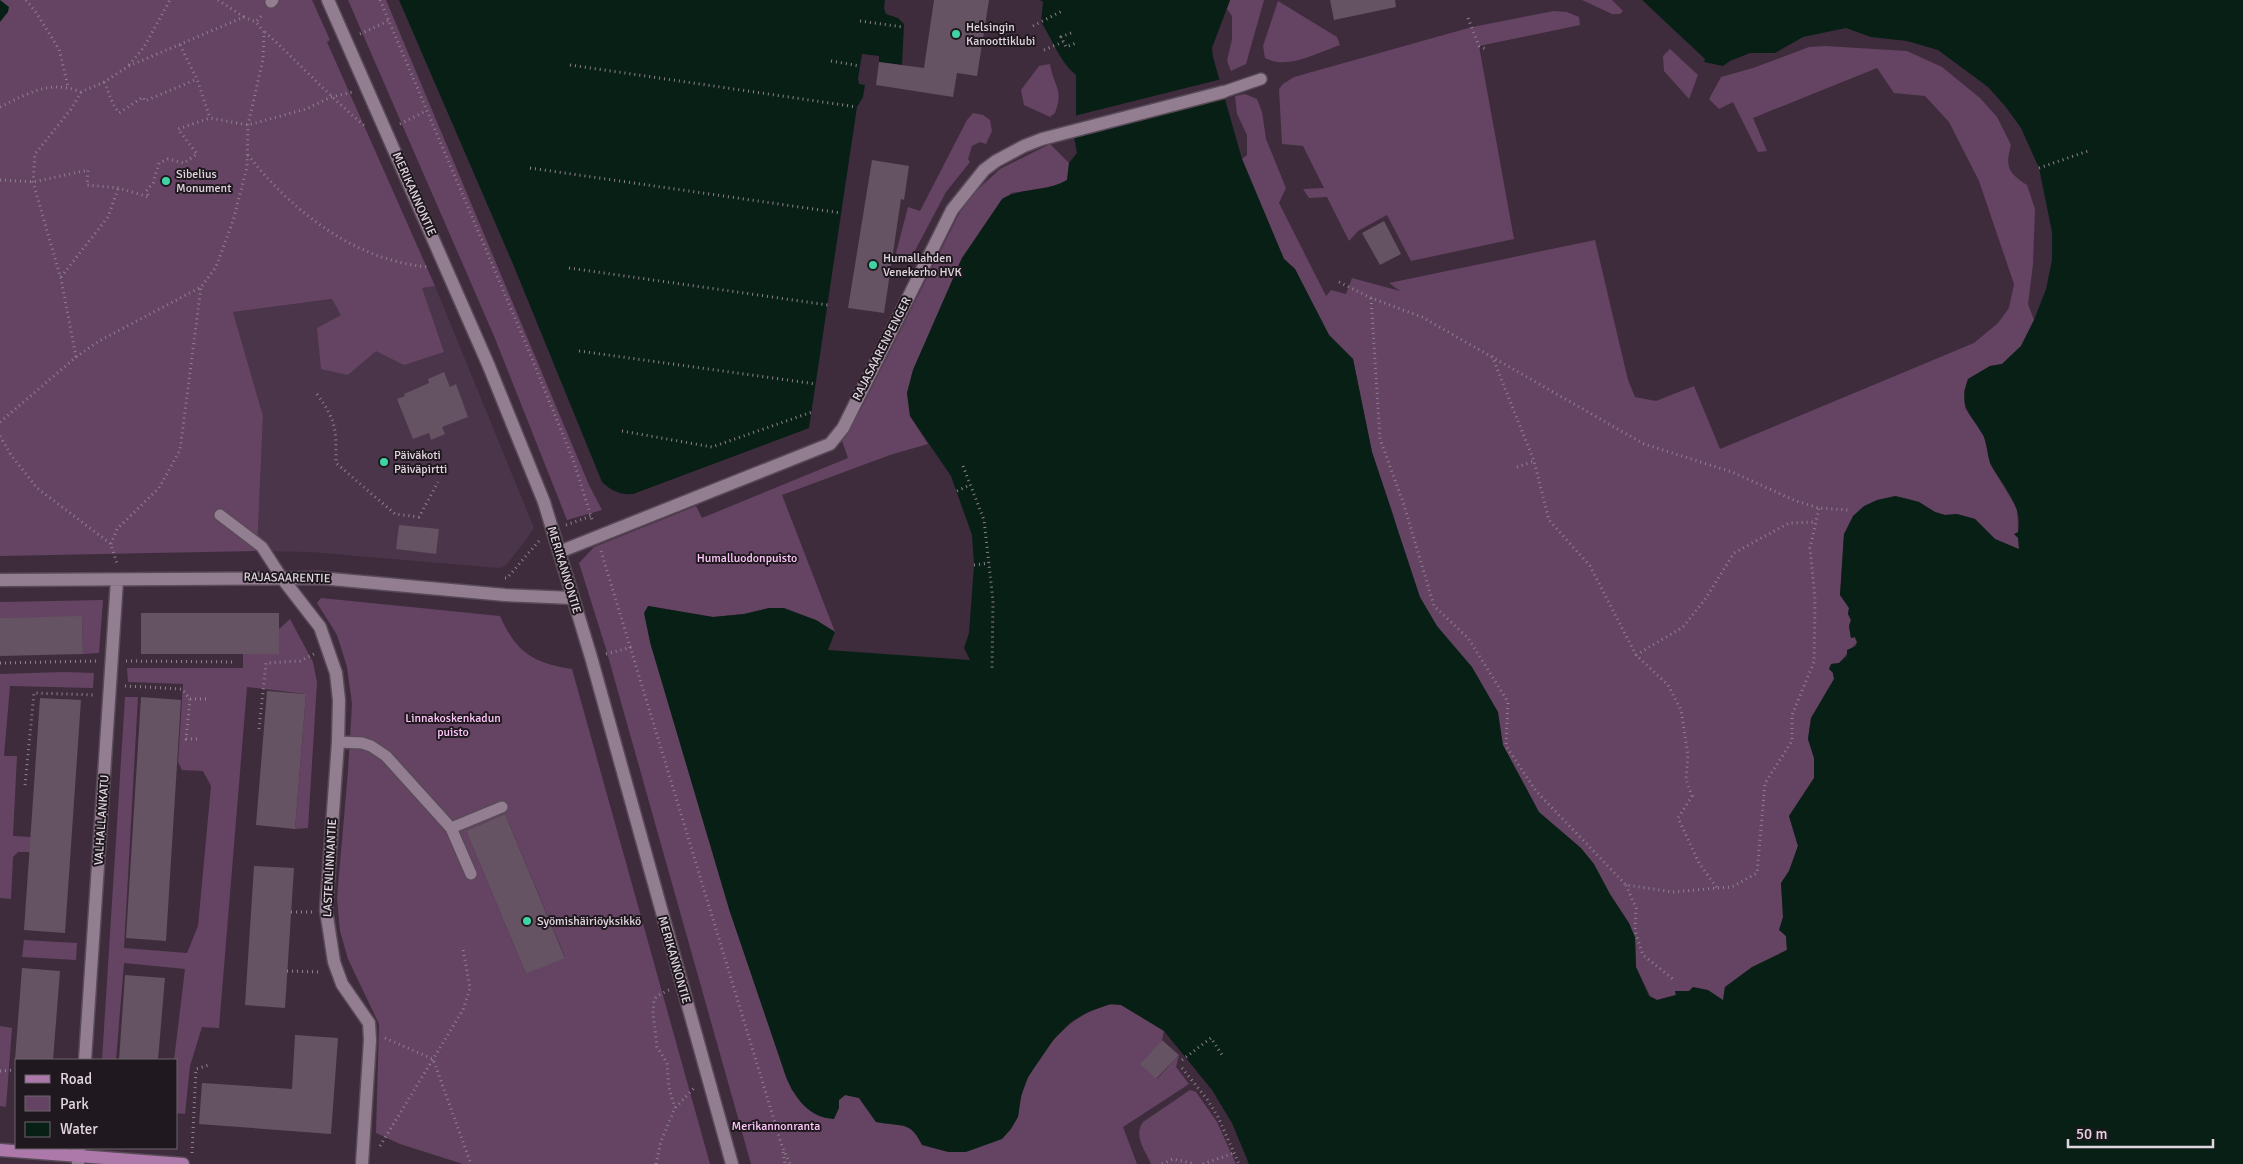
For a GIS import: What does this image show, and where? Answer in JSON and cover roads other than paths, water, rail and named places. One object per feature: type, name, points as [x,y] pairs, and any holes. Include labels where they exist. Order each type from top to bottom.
[{"type":"main road","points":[[0,1150],[78,1156],[188,1160]]},
{"type":"street","name":"MERIKANNONTIE","points":[[328,0],[488,364],[544,502],[558,528],[559,552],[732,1164]]},
{"type":"street","name":"RAJASAARENPENGER","points":[[559,552],[830,444],[843,428],[952,210],[984,170],[996,161],[1024,146],[1057,135],[1223,92]]},
{"type":"street","name":"LASTENLINNANTIE","points":[[282,578],[320,628],[336,673],[338,742],[326,910],[334,962],[342,984],[369,1023],[370,1040],[362,1164]]},
{"type":"street","name":"RAJASAARENTIE","points":[[0,580],[320,578],[499,594],[573,598]]},
{"type":"street","name":"VALHALLANKATU","points":[[85,1059],[118,580]]},
{"type":"lane","points":[[1223,92],[1261,79]]},
{"type":"lane","points":[[220,515],[262,546],[282,578]]},
{"type":"lane","points":[[338,742],[362,743],[372,746],[386,756],[451,828],[471,874]]},
{"type":"lane","points":[[451,828],[502,807]]},
{"type":"water","points":[[0,0],[9,7],[8,12],[0,22]]},
{"type":"water","points":[[399,0],[885,0],[884,8],[886,14],[898,18],[904,24],[902,65],[879,62],[879,56],[862,54],[858,79],[859,84],[865,85],[863,97],[857,107],[809,428],[633,494],[616,492],[602,482],[513,264]]},
{"type":"water","points":[[1040,0],[1230,0],[1212,48],[1242,159],[1284,259],[1295,269],[1329,335],[1353,359],[1372,452],[1420,597],[1437,626],[1472,667],[1498,712],[1503,745],[1539,812],[1581,848],[1594,864],[1610,894],[1629,923],[1635,937],[1636,967],[1649,996],[1657,1000],[1676,995],[1675,991],[1689,991],[1693,987],[1708,990],[1723,1000],[1725,987],[1752,967],[1787,950],[1786,936],[1779,930],[1783,917],[1781,883],[1789,871],[1798,846],[1789,816],[1814,778],[1814,758],[1808,739],[1811,718],[1834,679],[1833,673],[1829,669],[1831,664],[1839,663],[1847,656],[1847,650],[1856,646],[1857,642],[1855,637],[1851,638],[1849,608],[1840,595],[1844,534],[1853,516],[1864,506],[1877,500],[1895,496],[1919,502],[1935,512],[1945,515],[1957,514],[1975,519],[1995,539],[2019,549],[2018,538],[2014,534],[2018,532],[2019,523],[2015,505],[1991,465],[1985,439],[1967,409],[1964,397],[1968,379],[1990,366],[2002,364],[2021,346],[2046,289],[2052,260],[2052,232],[2039,168],[2021,128],[1988,87],[1938,50],[1907,41],[1871,37],[1846,28],[1803,37],[1775,53],[1750,53],[1723,66],[1704,62],[1705,59],[1642,0],[2243,0],[2243,1164],[1249,1164],[1232,1123],[1212,1090],[1164,1031],[1121,1005],[1110,1004],[1088,1012],[1071,1022],[1054,1039],[1028,1077],[1021,1096],[1018,1117],[1002,1139],[966,1152],[948,1152],[922,1145],[918,1137],[909,1128],[876,1122],[859,1098],[845,1095],[839,1100],[839,1108],[834,1119],[817,1115],[804,1106],[786,1077],[730,912],[650,642],[644,613],[648,606],[713,617],[744,614],[769,608],[784,608],[816,620],[835,632],[828,650],[970,660],[964,648],[969,633],[974,565],[972,535],[951,476],[910,416],[907,393],[913,370],[962,258],[1002,199],[1010,195],[1059,184],[1067,180],[1069,163],[1077,153],[1074,137],[1076,123],[1076,75],[1061,57],[1041,22],[1043,2]]},
{"type":"place","name":"Helsingin Kanoottiklubi","points":[[956,34]]},
{"type":"place","name":"Sibelius Monument","points":[[166,181]]},
{"type":"place","name":"Humallahden Venekerho HVK","points":[[873,265]]},
{"type":"place","name":"Päiväkoti Päiväpirtti","points":[[384,462]]},
{"type":"place","name":"Syömishäiriöyksikkö","points":[[527,921]]},
{"type":"park label","name":"Humalluodonpuisto","points":[[747,558]]},
{"type":"park label","name":"Linnakoskenkadun puisto","points":[[453,725]]},
{"type":"park label","name":"Merikannonranta","points":[[776,1126]]}]
